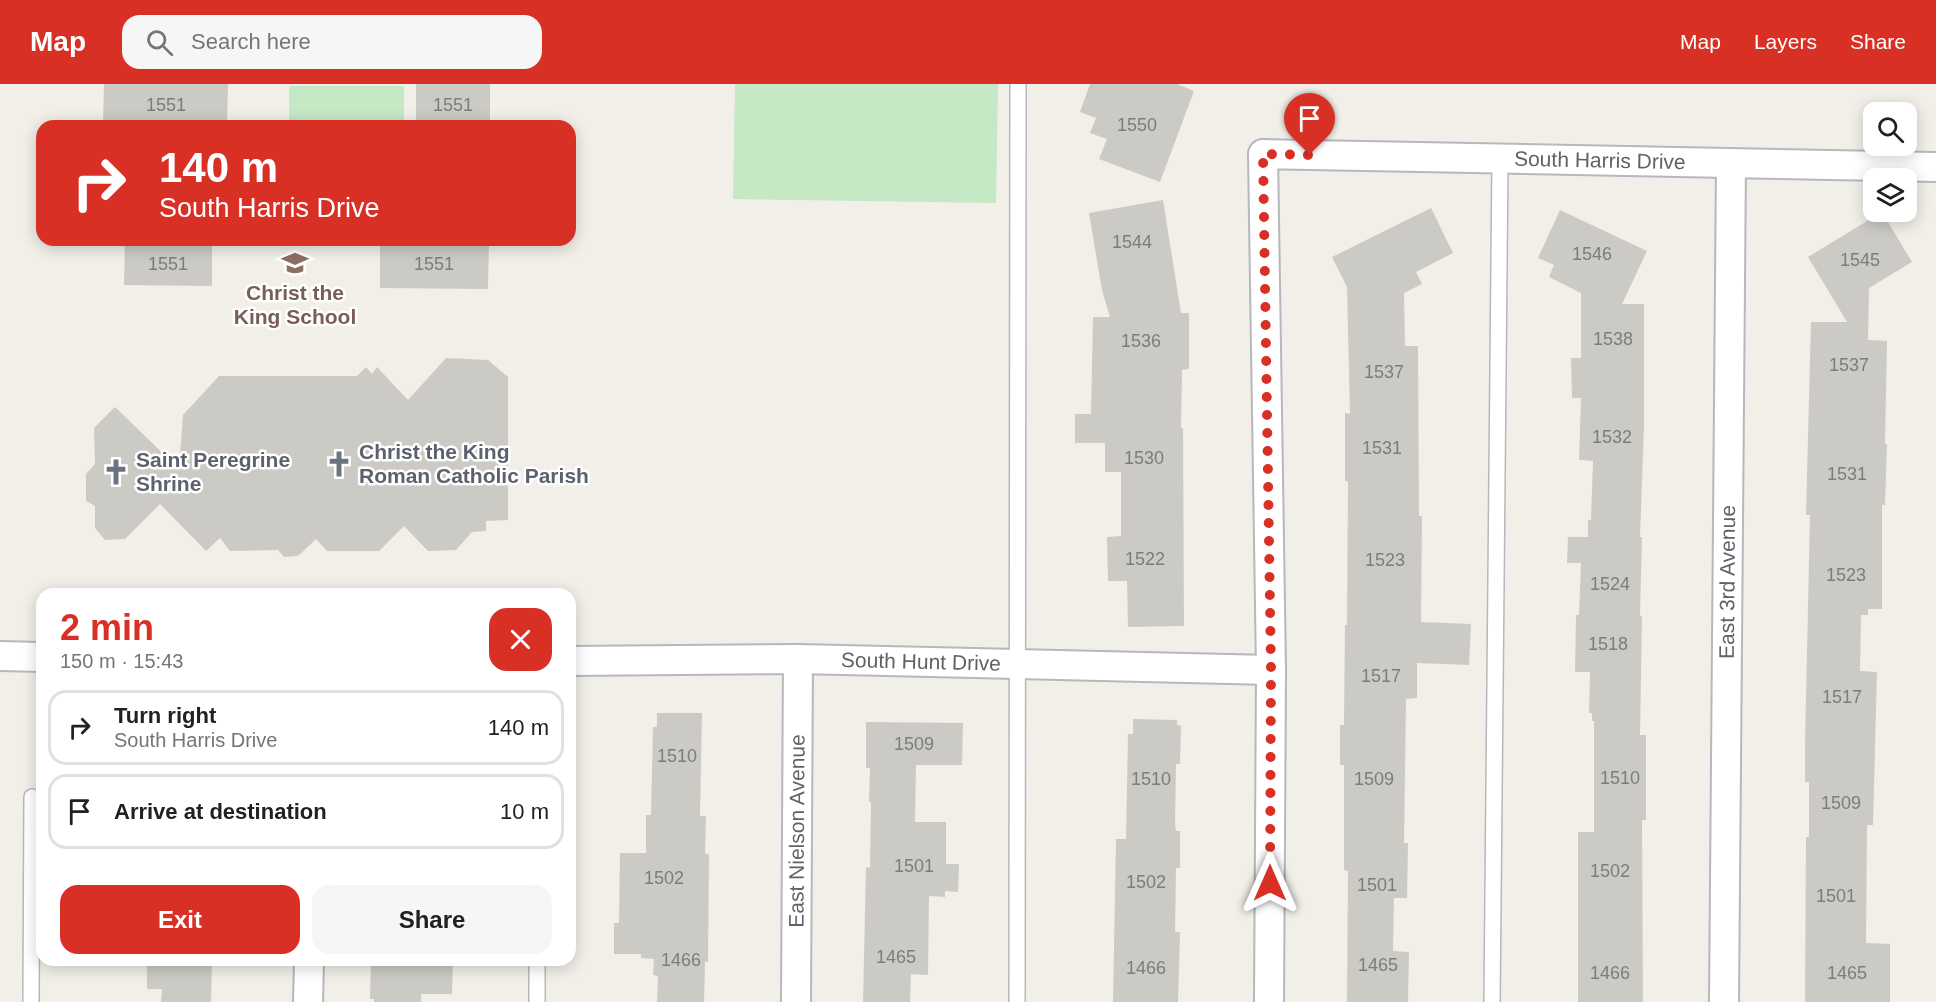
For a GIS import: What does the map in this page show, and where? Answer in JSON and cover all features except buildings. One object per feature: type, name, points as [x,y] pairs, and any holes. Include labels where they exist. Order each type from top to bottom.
[{"type":"street","name":"South Harris Drive","points":[[1271,670],[1263,154],[1936,167]]},
{"type":"street","name":"East 3rd Avenue","points":[[1724,1002],[1731,163]]},
{"type":"street","points":[[0,656],[36,657]]},
{"type":"street","name":"South Hunt Drive","points":[[576,661],[798,659],[1271,670]]},
{"type":"street","name":"East Nielson Avenue","points":[[796,1002],[798,659]]},
{"type":"street","points":[[1269,1002],[1271,670]]},
{"type":"street","points":[[308,1002],[309,966]]},
{"type":"lane","points":[[1017,1002],[1018,84]]},
{"type":"lane","points":[[1492,1002],[1500,159]]},
{"type":"lane","points":[[31,1002],[32,796]]},
{"type":"lane","points":[[537,966],[537,1002]]},
{"type":"green space","points":[[735,84],[998,84],[996,203],[733,199]]},
{"type":"green space","points":[[289,86],[404,86],[404,120],[289,120]]},
{"type":"place","name":"Christ the King School","points":[[295,263]]},
{"type":"place","name":"Christ the King Roman Catholic Parish","points":[[339,464]]},
{"type":"place","name":"Saint Peregrine Shrine","points":[[116,472]]},
{"type":"route","points":[[1270,883],[1271,670],[1263,154],[1310,155]]}]
